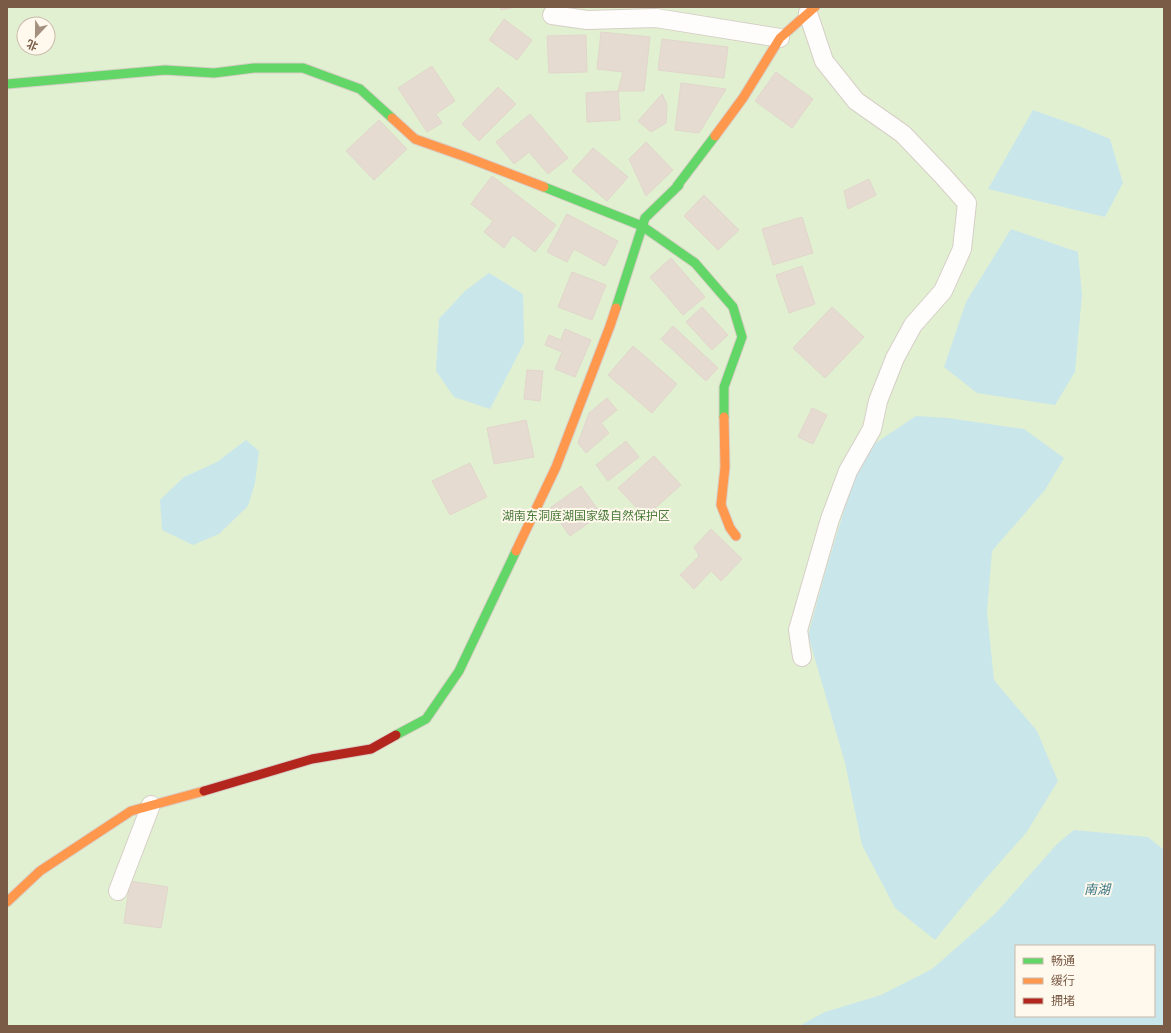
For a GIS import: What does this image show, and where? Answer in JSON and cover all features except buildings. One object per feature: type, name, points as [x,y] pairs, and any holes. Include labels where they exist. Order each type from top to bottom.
[{"type":"street","points":[[7,902],[40,871],[131,811],[231,784],[312,759],[370,748],[426,719],[459,671],[556,467],[610,326],[645,218],[679,185],[677,186],[743,98],[780,38],[811,10],[824,61],[856,101],[903,134],[944,176],[967,203],[962,249],[943,291],[913,325],[895,358],[878,401],[872,429],[848,470],[830,519],[798,630],[802,657]]},
{"type":"street","points":[[552,15],[587,20],[630,13],[780,38]]},
{"type":"street","points":[[7,84],[165,70],[214,73],[254,68],[303,68],[360,90],[415,139],[466,157],[642,226],[695,263],[733,306],[742,337],[724,387],[725,467],[721,505],[730,528],[736,536]]},
{"type":"street","points":[[118,891],[151,806]]},
{"type":"green space","name":"湖南东洞庭湖国家级自然保护区","points":[[7,7],[1164,7],[1164,1026],[7,1026]]},
{"type":"water","points":[[1033,110],[1110,139],[1123,183],[1105,217],[988,189]]},
{"type":"water","points":[[1011,229],[1078,252],[1082,295],[1075,372],[1055,405],[977,393],[944,367],[966,302]]},
{"type":"water","points":[[489,273],[523,294],[524,343],[490,409],[454,397],[436,371],[439,319],[465,291]]},
{"type":"water","points":[[916,416],[948,418],[1024,429],[1064,458],[1045,490],[992,551],[987,612],[994,680],[1037,731],[1058,781],[1026,833],[975,891],[935,940],[895,908],[862,845],[845,763],[808,635],[827,566],[862,452]]},
{"type":"water","points":[[246,440],[259,451],[255,483],[248,506],[219,534],[193,545],[162,530],[160,500],[184,477],[217,462]]},
{"type":"water","name":"南湖","points":[[1074,830],[1148,837],[1164,850],[1164,1026],[799,1026],[825,1012],[881,995],[932,969],[995,914],[1057,844]]},
{"type":"traffic: fast","points":[[7,84],[165,70],[214,73],[254,68],[303,68],[360,89],[392,118]]},
{"type":"traffic: fast","points":[[616,308],[645,218],[679,185],[677,186],[715,136]]},
{"type":"traffic: fast","points":[[544,187],[642,226],[695,263],[733,307],[742,337],[724,387],[724,417]]},
{"type":"traffic: fast","points":[[396,735],[426,719],[459,671],[516,551]]},
{"type":"traffic: slow","points":[[715,136],[743,98],[780,38],[815,7]]},
{"type":"traffic: slow","points":[[392,118],[415,139],[544,187]]},
{"type":"traffic: slow","points":[[516,551],[556,467],[616,308]]},
{"type":"traffic: slow","points":[[724,417],[725,467],[721,505],[730,528],[736,536]]},
{"type":"traffic: slow","points":[[7,902],[40,871],[131,811],[204,791]]},
{"type":"traffic: jam","points":[[204,791],[312,759],[371,749],[396,735]]}]
